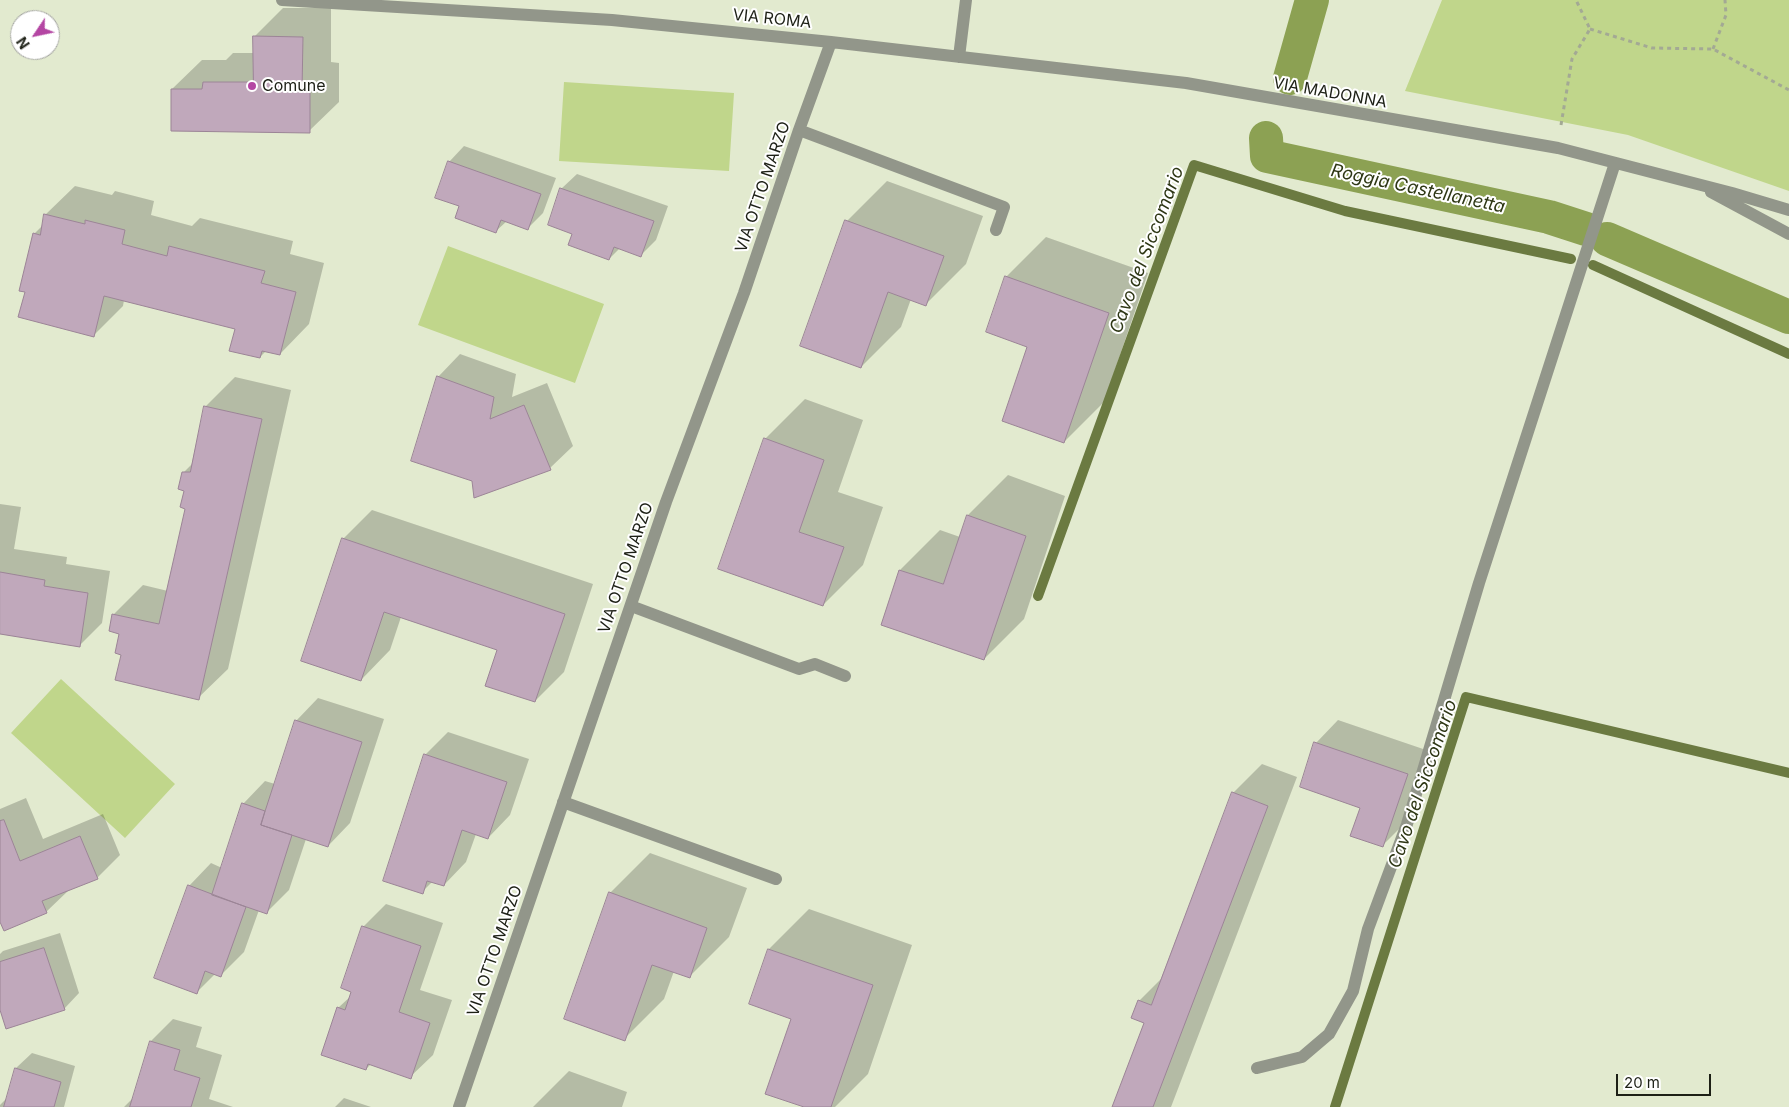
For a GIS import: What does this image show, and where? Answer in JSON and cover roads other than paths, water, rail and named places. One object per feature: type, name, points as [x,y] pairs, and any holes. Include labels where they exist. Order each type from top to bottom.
[{"type":"street","name":"VIA ROMA","points":[[282,0],[612,20],[959,57]]},
{"type":"street","points":[[959,57],[966,0]]},
{"type":"street","name":"VIA OTTO MARZO","points":[[459,1107],[666,502],[744,293],[831,42]]},
{"type":"street","name":"VIA MADONNA","points":[[959,57],[1186,83],[1558,148],[1691,182]]},
{"type":"street","points":[[799,130],[1004,207],[996,230]]},
{"type":"street","points":[[1257,1068],[1302,1057],[1329,1034],[1352,991],[1368,929],[1407,824],[1479,583],[1616,163]]},
{"type":"street","points":[[1691,182],[1789,210]]},
{"type":"street","points":[[1691,182],[1789,234]]},
{"type":"street","points":[[631,606],[799,668],[815,664],[845,676]]},
{"type":"street","points":[[563,802],[776,879]]},
{"type":"waterway","name":"Roggia Castellanetta","points":[[1290,78],[1312,0]]},
{"type":"waterway","name":"Roggia Castellanetta","points":[[1266,138],[1267,156],[1549,217],[1586,229]]},
{"type":"waterway","name":"Cavo del Siccomario","points":[[1038,596],[1194,165],[1345,211],[1571,259]]},
{"type":"waterway","name":"Roggia Castellanetta","points":[[1607,239],[1789,317]]},
{"type":"waterway","name":"Cavo del Siccomario","points":[[1593,265],[1789,354]]},
{"type":"waterway","name":"Cavo del Siccomario","points":[[1335,1107],[1466,697],[1789,773]]},
{"type":"place","name":"Comune","points":[[252,86]]}]
